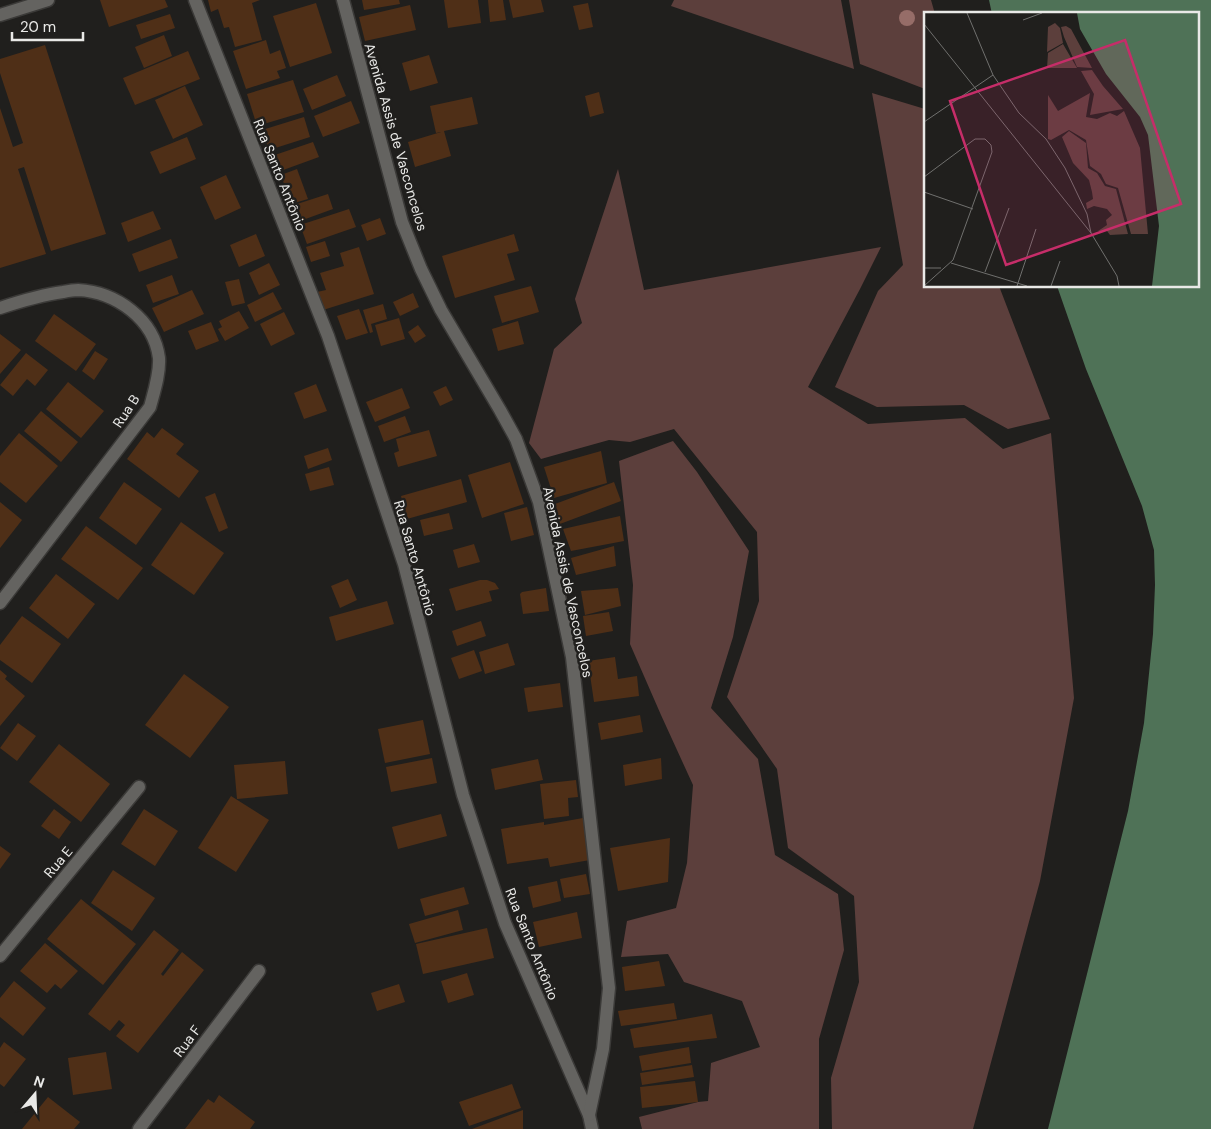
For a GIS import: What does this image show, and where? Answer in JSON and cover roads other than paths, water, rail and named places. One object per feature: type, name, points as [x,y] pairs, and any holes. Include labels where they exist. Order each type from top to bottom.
[{"type":"street","points":[[0,15],[48,0]]},
{"type":"street","name":"Rua Santo Antônio","points":[[195,0],[334,354],[404,564],[463,795],[505,923],[589,1115],[592,1129]]},
{"type":"street","name":"Avenida Assis de Vasconcelos","points":[[343,0],[402,222],[421,269],[441,310],[516,439],[539,502],[572,657],[609,988],[603,1049],[589,1115]]},
{"type":"street","name":"Rua B","points":[[0,308],[38,296],[77,290],[111,297],[135,312],[152,337],[159,359],[156,384],[150,407],[0,603]]},
{"type":"street","name":"Rua E","points":[[0,956],[139,787]]},
{"type":"street","name":"Rua F","points":[[139,1129],[259,971]]}]
